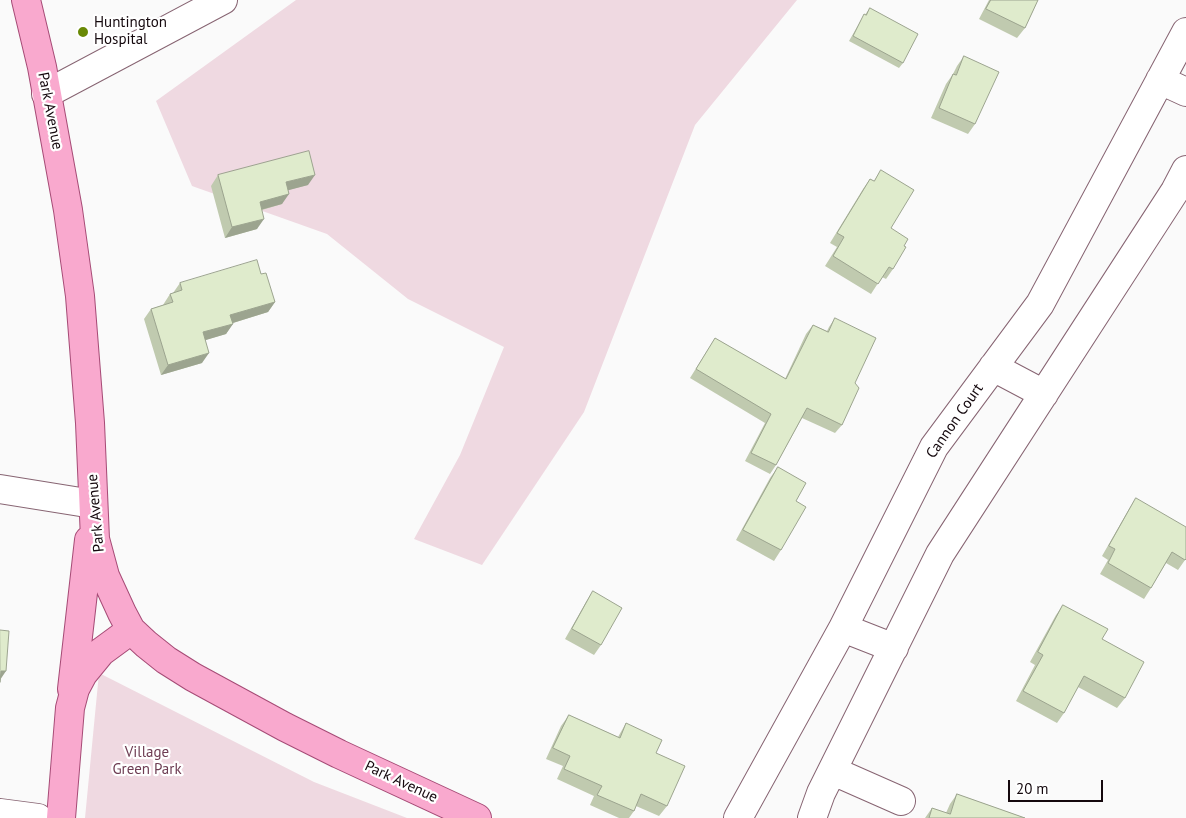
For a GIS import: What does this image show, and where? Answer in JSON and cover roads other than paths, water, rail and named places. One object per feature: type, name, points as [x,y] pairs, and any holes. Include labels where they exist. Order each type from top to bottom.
[{"type":"main road","name":"Park Avenue","points":[[26,0],[42,67],[68,210],[80,296],[90,424],[95,539],[105,576],[131,630],[166,660],[235,700],[339,754],[477,818]]},
{"type":"main road","points":[[60,818],[70,708],[93,504]]},
{"type":"main road","points":[[70,708],[75,689],[91,663],[107,647],[131,630]]},
{"type":"street","points":[[46,94],[223,0]]},
{"type":"street","name":"Cannon Court","points":[[738,818],[843,628],[934,447],[1040,304],[1186,32]]},
{"type":"street","points":[[1160,80],[1186,92]]},
{"type":"street","points":[[812,818],[822,793],[940,554],[1175,191],[1186,170]]},
{"type":"street","points":[[993,367],[1044,394]]},
{"type":"street","points":[[0,489],[93,504]]},
{"type":"street","points":[[843,628],[894,648]]},
{"type":"street","points":[[833,772],[901,801]]},
{"type":"street","points":[[0,813],[38,818]]},
{"type":"place","name":"Huntington Hospital","points":[[83,32]]},
{"type":"park label","name":"Village Green Park","points":[[147,762]]}]
